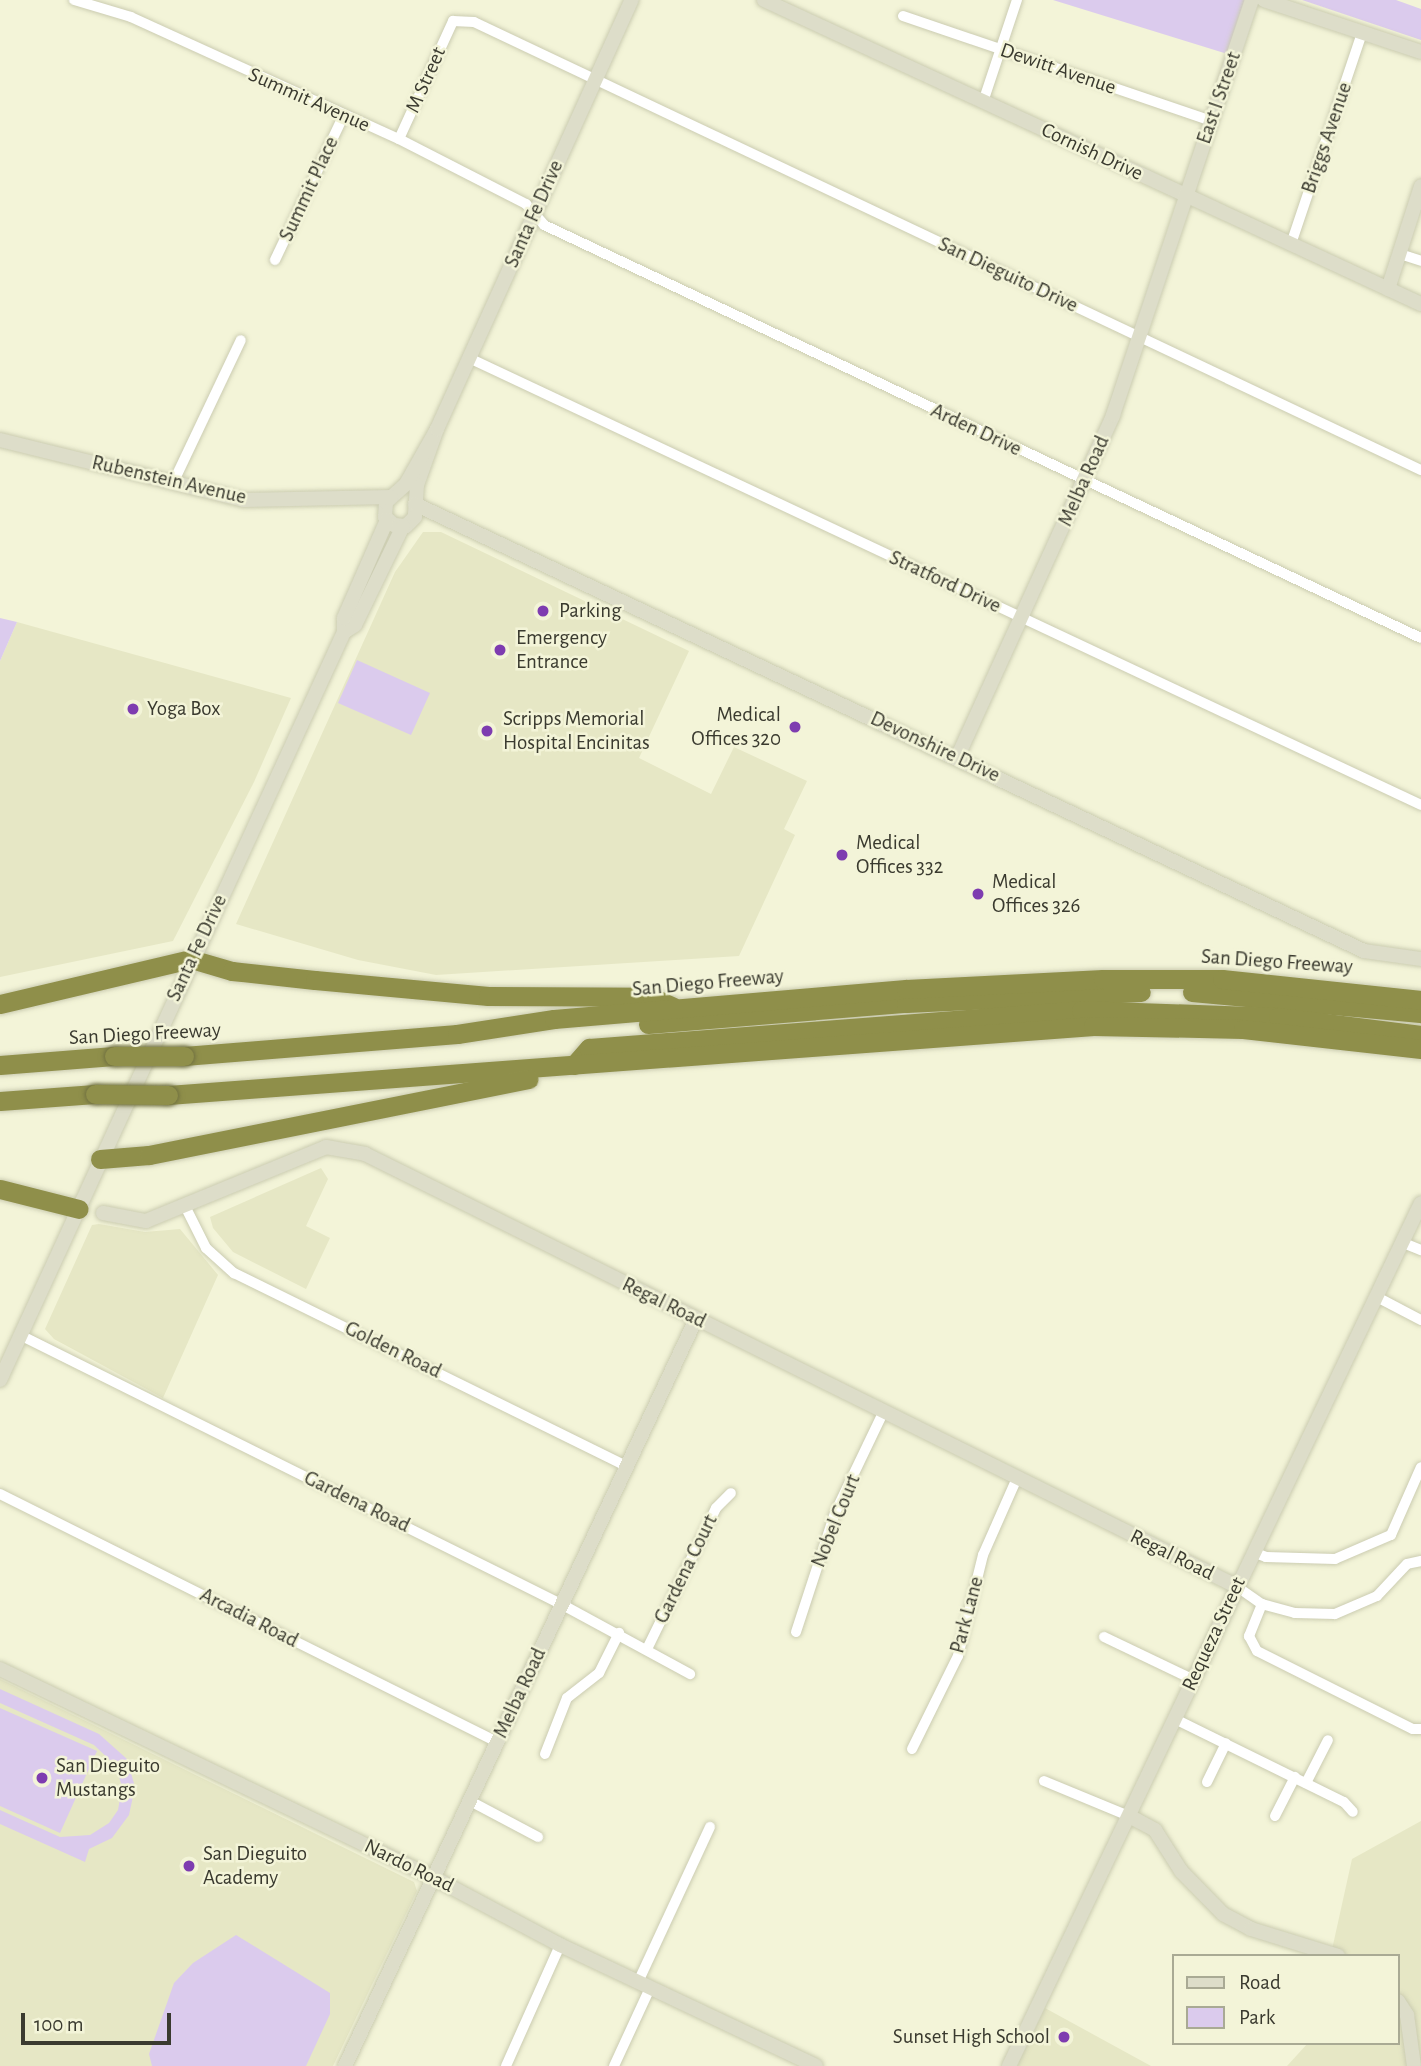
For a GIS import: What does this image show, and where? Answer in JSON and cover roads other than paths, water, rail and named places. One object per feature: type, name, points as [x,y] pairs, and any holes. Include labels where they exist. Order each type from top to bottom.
[{"type":"highway","points":[[0,1004],[191,959],[232,971],[474,995],[652,997],[677,1009]]},
{"type":"highway","name":"San Diego Freeway","points":[[0,1065],[114,1056],[184,1056],[457,1034],[554,1019],[1103,979],[1222,979],[1421,1000]]},
{"type":"highway","points":[[554,1019],[588,1029],[1123,992],[1215,992],[1421,1013]]},
{"type":"highway","points":[[574,1065],[589,1048],[1080,1010],[1278,1017],[1421,1035]]},
{"type":"highway","points":[[0,1101],[95,1094],[168,1095],[1093,1026],[1243,1029],[1421,1049]]},
{"type":"highway","points":[[100,1159],[149,1155],[611,1062]]},
{"type":"highway","points":[[0,1189],[79,1209]]},
{"type":"street","name":"Summit Avenue","points":[[74,0],[131,17],[343,117],[399,138],[526,204],[533,217]]},
{"type":"street","name":"Santa Fe Drive","points":[[344,632],[355,625],[407,524],[437,429],[632,0]]},
{"type":"street","name":"Cornish Drive","points":[[764,0],[1421,303]]},
{"type":"street","points":[[983,102],[1017,0]]},
{"type":"street","name":"East I Street","points":[[1186,196],[1252,0]]},
{"type":"street","points":[[1264,0],[1421,52]]},
{"type":"street","name":"Dewitt Avenue","points":[[904,16],[1212,121]]},
{"type":"street","name":"San Dieguito Drive","points":[[453,21],[474,22],[1421,470]]},
{"type":"street","name":"M Street","points":[[399,138],[453,21]]},
{"type":"street","name":"Briggs Avenue","points":[[1291,244],[1362,33]]},
{"type":"street","name":"Summit Place","points":[[275,260],[343,117]]},
{"type":"street","points":[[1388,289],[1421,190]]},
{"type":"street","name":"Melba Road","points":[[957,758],[1084,481],[1139,338],[1186,196]]},
{"type":"street","name":"Arden Drive","points":[[533,217],[1084,481],[1421,638]]},
{"type":"street","points":[[1399,254],[1421,261]]},
{"type":"street","points":[[173,483],[241,340]]},
{"type":"street","name":"Stratford Drive","points":[[469,358],[1421,805]]},
{"type":"street","name":"Santa Fe Drive","points":[[0,1380],[191,959],[344,632],[344,618],[394,496],[437,429]]},
{"type":"street","name":"Rubenstein Avenue","points":[[0,440],[244,500],[394,496]]},
{"type":"street","name":"Devonshire Drive","points":[[394,496],[1364,951],[1421,959]]},
{"type":"street","name":"Rubenstein Avenue","points":[[340,498],[365,503],[385,517],[407,524]]},
{"type":"street","name":"Devonshire Drive","points":[[407,524],[453,522]]},
{"type":"street","name":"Regal Road","points":[[79,1209],[146,1221],[186,1208],[326,1147],[348,1148],[1236,1586]]},
{"type":"street","name":"Requeza Street","points":[[1009,2066],[1421,1203]]},
{"type":"street","name":"Golden Road","points":[[186,1208],[206,1248],[234,1273],[626,1466]]},
{"type":"street","points":[[1401,1242],[1421,1250]]},
{"type":"street","points":[[1375,1296],[1421,1320]]},
{"type":"street","name":"Melba Road","points":[[345,2066],[695,1319]]},
{"type":"street","name":"Gardena Road","points":[[20,1335],[619,1633],[690,1674]]},
{"type":"street","name":"Nobel Court","points":[[796,1632],[835,1513],[883,1413]]},
{"type":"street","points":[[1253,1552],[1266,1557],[1335,1559],[1391,1535],[1421,1467]]},
{"type":"street","name":"Park Lane","points":[[912,1749],[958,1656],[983,1555],[1017,1478]]},
{"type":"street","name":"Gardena Court","points":[[648,1650],[716,1508],[731,1493]]},
{"type":"street","name":"Arcadia Road","points":[[0,1494],[497,1742]]},
{"type":"street","points":[[1236,1586],[1262,1604],[1295,1613],[1335,1614],[1377,1596],[1407,1564],[1421,1561]]},
{"type":"street","points":[[1262,1604],[1249,1636],[1257,1651],[1413,1730],[1421,1729]]},
{"type":"street","points":[[545,1754],[567,1698],[599,1673],[619,1633]]},
{"type":"street","points":[[1104,1637],[1194,1680]]},
{"type":"street","name":"Nardo Road","points":[[0,1669],[434,1878],[560,1945],[817,2066]]},
{"type":"street","points":[[1175,1718],[1344,1802],[1353,1812]]},
{"type":"street","points":[[1306,1783],[1328,1740]]},
{"type":"street","points":[[1207,1783],[1226,1743]]},
{"type":"street","points":[[1275,1816],[1295,1777]]},
{"type":"street","points":[[1044,1781],[1129,1816],[1155,1830],[1181,1871],[1223,1914],[1251,1929],[1332,1954]]},
{"type":"street","points":[[470,1801],[538,1837]]},
{"type":"street","points":[[614,2066],[644,1985],[710,1827]]},
{"type":"street","points":[[506,2066],[560,1945]]},
{"type":"street","points":[[1400,2004],[1407,2015],[1414,2066]]},
{"type":"place","name":"Parking","points":[[543,611]]},
{"type":"place","name":"Emergency Entrance","points":[[500,650]]},
{"type":"place","name":"Yoga Box","points":[[133,709]]},
{"type":"place","name":"Medical Offices 320","points":[[795,727]]},
{"type":"place","name":"Scripps Memorial Hospital Encinitas","points":[[487,731]]},
{"type":"place","name":"Medical Offices 332","points":[[842,855]]},
{"type":"place","name":"Medical Offices 326","points":[[978,894]]},
{"type":"place","name":"San Dieguito Mustangs","points":[[42,1778]]},
{"type":"place","name":"San Dieguito Academy","points":[[189,1866]]},
{"type":"place","name":"Sunset High School","points":[[1064,2037]]}]
